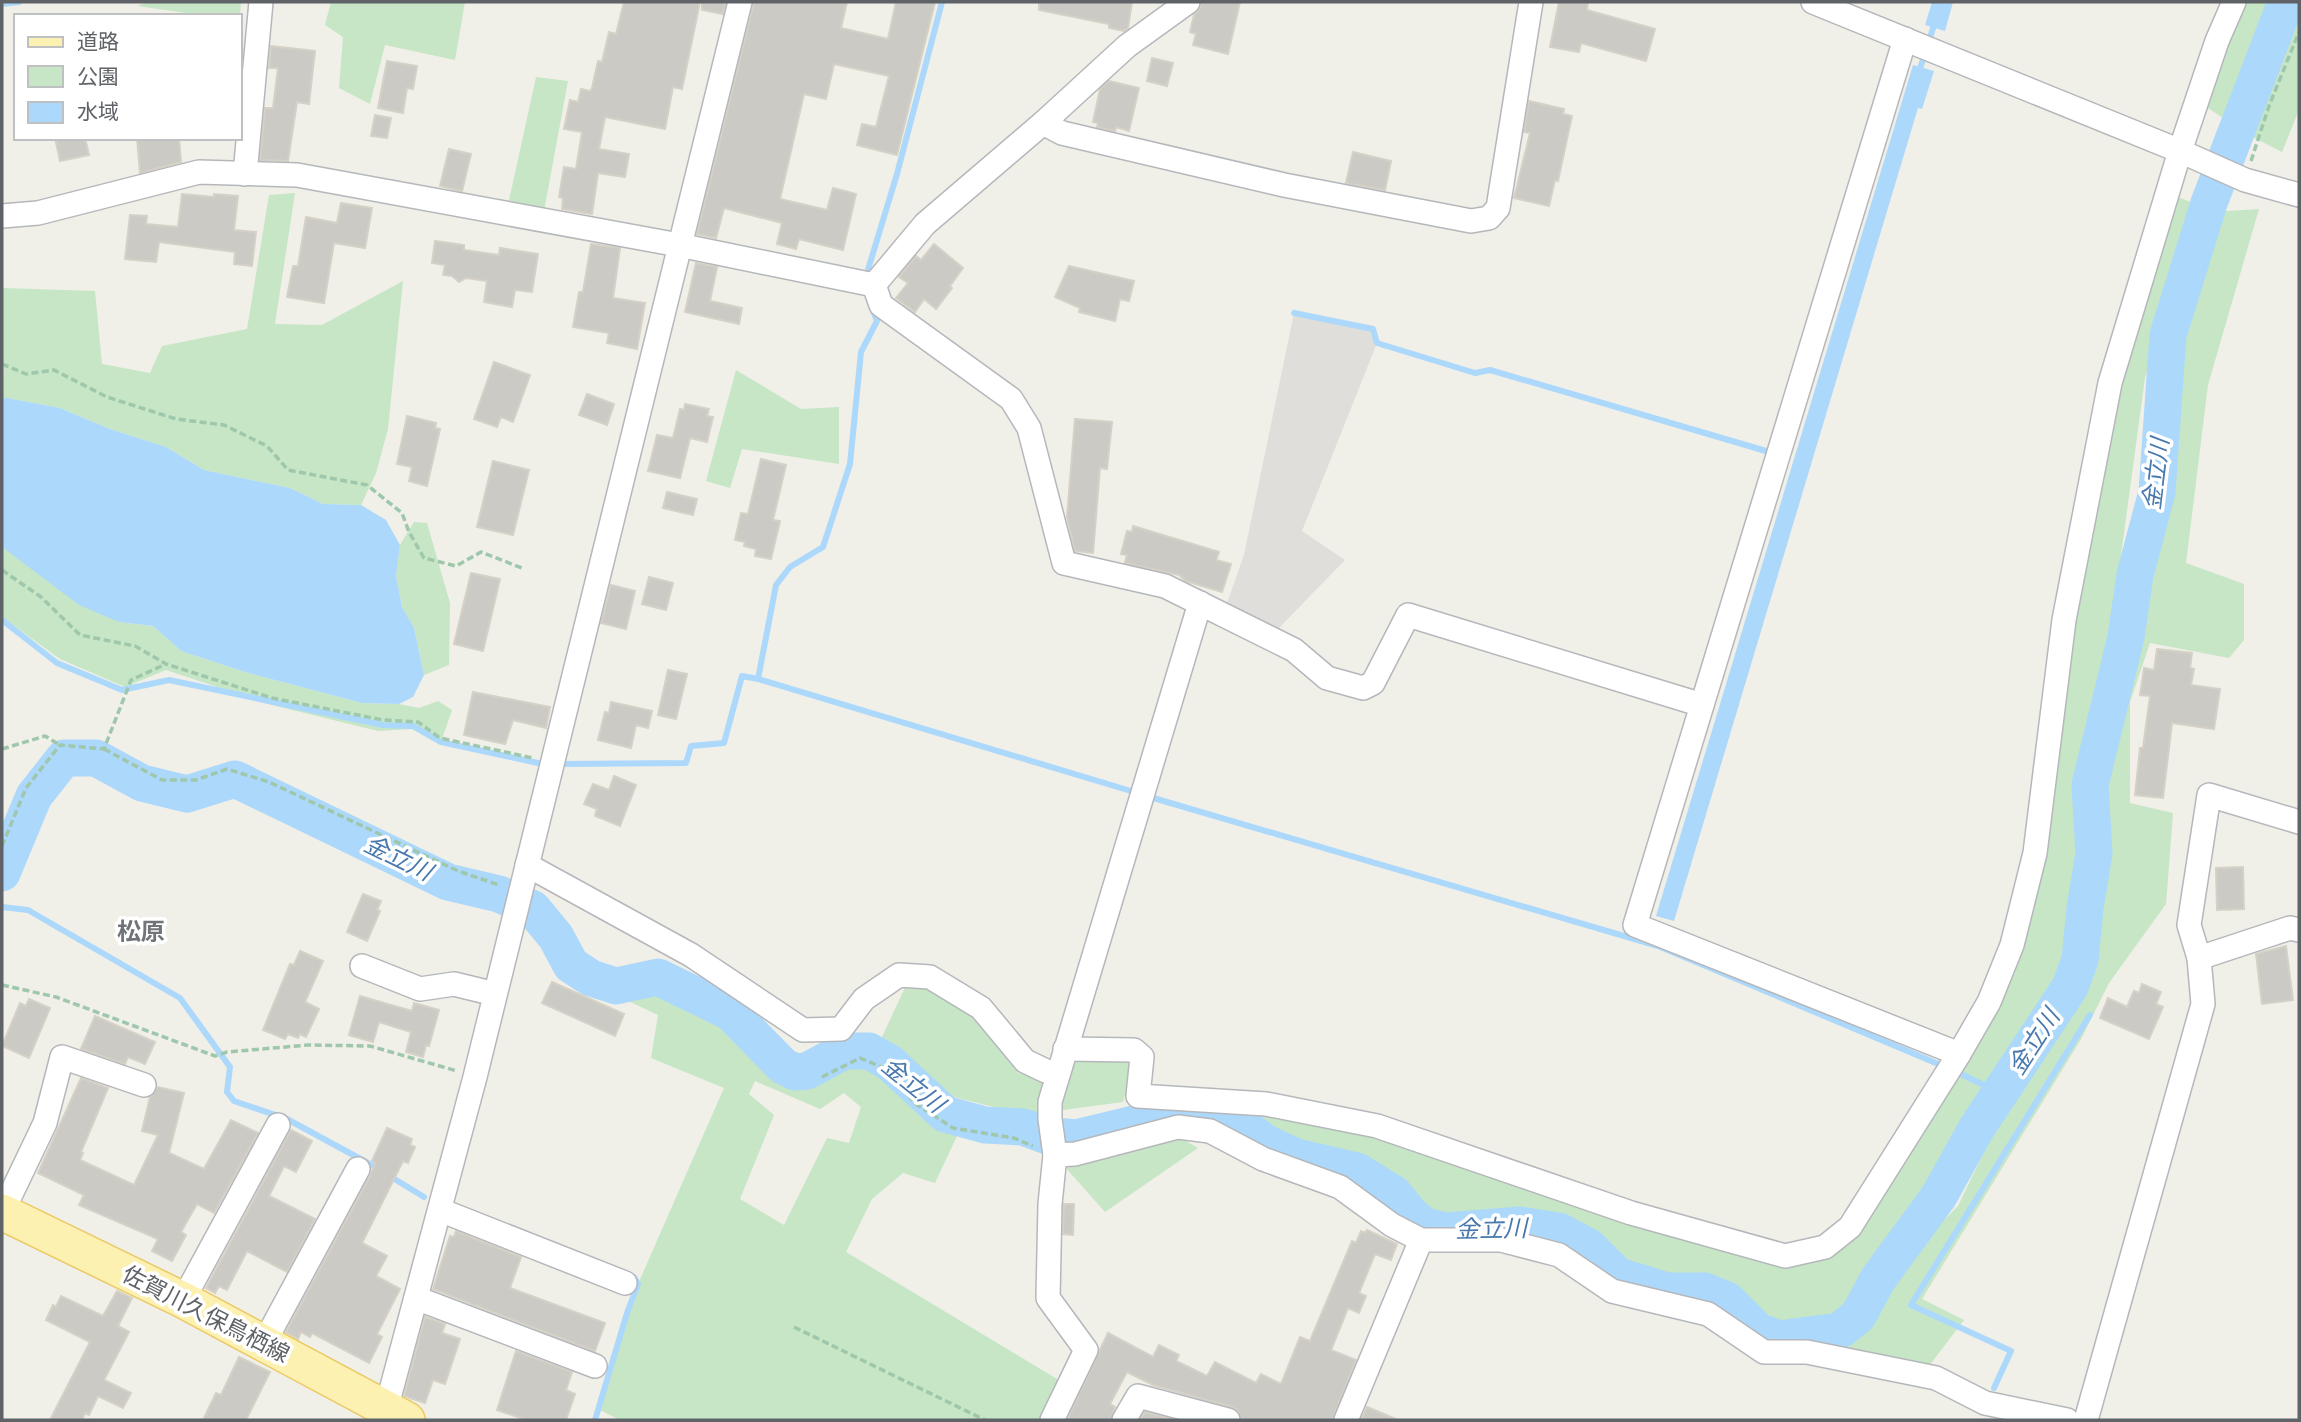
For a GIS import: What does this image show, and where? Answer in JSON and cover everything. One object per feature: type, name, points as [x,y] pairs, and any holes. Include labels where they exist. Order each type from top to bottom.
[{"type":"main road","name":"佐賀川久保鳥栖線","points":[[2,1213],[184,1300],[396,1415]]},
{"type":"street","points":[[246,174],[261,2]]},
{"type":"street","points":[[396,1415],[416,1298],[475,1077],[740,2]]},
{"type":"street","points":[[874,285],[926,224],[1043,123],[1126,46],[1188,2]]},
{"type":"street","points":[[1043,123],[1062,132],[1284,185],[1471,221],[1489,218],[1498,208],[1531,2]]},
{"type":"street","points":[[1813,2],[2245,180],[2299,195]]},
{"type":"street","points":[[1065,1049],[1134,1050],[1142,1057],[1138,1096],[1266,1104],[1377,1126],[1631,1213],[1785,1256],[1825,1247],[1850,1227],[1989,1002],[2012,946],[2035,853],[2064,620],[2109,383],[2187,154],[2217,41],[2234,2]]},
{"type":"street","points":[[1920,45],[1702,705],[1635,925],[1959,1054]]},
{"type":"street","points":[[2,216],[38,213],[199,172],[297,175],[679,245],[874,285]]},
{"type":"street","points":[[874,285],[881,305],[1011,400],[1030,428],[1064,563],[1165,586],[1294,650],[1327,678],[1363,688],[1373,683],[1408,615],[1702,705]]},
{"type":"street","points":[[1052,1420],[1086,1350],[1048,1298],[1050,1203],[1055,1155],[1050,1102],[1200,603]]},
{"type":"street","points":[[2085,1420],[2203,1004],[2199,958],[2189,925],[2209,795],[2299,822]]},
{"type":"street","points":[[524,875],[691,955],[803,1030],[841,1029],[864,999],[899,975],[930,977],[981,1008],[1025,1061],[1046,1071],[1058,1073]]},
{"type":"street","points":[[2199,958],[2290,929],[2299,930]]},
{"type":"street","points":[[362,966],[419,989],[454,984],[495,994]]},
{"type":"street","points":[[2,1213],[46,1123],[62,1057],[144,1085]]},
{"type":"street","points":[[184,1300],[278,1125]]},
{"type":"street","points":[[1055,1155],[1075,1154],[1178,1127],[1210,1131],[1263,1159],[1340,1187],[1392,1225],[1422,1240],[1501,1240],[1559,1255],[1612,1290],[1708,1314],[1764,1352],[1807,1352],[1936,1378],[1985,1403],[2067,1420]]},
{"type":"street","points":[[264,1343],[358,1169]]},
{"type":"street","points":[[440,1210],[625,1283]]},
{"type":"street","points":[[1346,1420],[1422,1240]]},
{"type":"street","points":[[416,1298],[595,1366]]},
{"type":"street","points":[[1124,1420],[1138,1396],[1228,1420]]},
{"type":"path","points":[[2245,180],[2269,106],[2299,32]]},
{"type":"path","points":[[2,364],[26,374],[54,370],[107,397],[176,419],[224,425],[267,446],[288,470],[367,485],[401,513],[425,558],[456,566],[481,552],[522,568]]},
{"type":"path","points":[[2,570],[41,597],[80,635],[135,646],[166,664],[272,698],[383,720],[418,722],[440,738],[552,763]]},
{"type":"path","points":[[104,749],[131,680],[166,664]]},
{"type":"path","points":[[2,749],[45,736],[60,745],[104,749],[162,780],[196,780],[227,768],[269,782],[458,871],[508,888],[524,875]]},
{"type":"path","points":[[2,846],[26,788],[60,745]]},
{"type":"path","points":[[2,985],[56,997],[215,1056],[227,1052],[308,1045],[370,1046],[475,1077]]},
{"type":"path","points":[[822,1077],[860,1058],[884,1068],[916,1104],[953,1128],[1014,1138],[1055,1155]]},
{"type":"path","points":[[794,1327],[985,1420]]},
{"type":"shaded area","points":[[1294,313],[1373,329],[1377,343],[1302,531],[1345,560],[1276,631],[1226,606],[1244,555]]},
{"type":"green space","points":[[147,2],[241,2],[240,14],[193,14],[137,6]]},
{"type":"green space","points":[[331,2],[465,2],[455,60],[385,45],[370,104],[339,88],[343,37],[325,25]]},
{"type":"green space","points":[[2245,2],[2274,2],[2226,120],[2202,104]]},
{"type":"green space","points":[[2294,2],[2299,2],[2299,110],[2282,152],[2243,132]]},
{"type":"green space","points":[[536,77],[568,81],[544,211],[508,205]]},
{"type":"green space","points":[[295,193],[275,324],[322,325],[403,281],[388,429],[376,473],[361,505],[323,504],[290,488],[204,470],[166,447],[110,429],[60,408],[2,397],[2,288],[95,291],[102,364],[150,373],[162,346],[247,329],[269,195]]},
{"type":"green space","points":[[2173,195],[2198,205],[2145,378],[2116,592],[2080,793],[2087,859],[2074,914],[2070,970],[1842,1319],[1767,1328],[1720,1284],[1666,1282],[1624,1268],[1597,1241],[1544,1218],[1429,1217],[1371,1168],[1281,1142],[1241,1109],[1374,1130],[1784,1264],[1854,1235],[2003,997],[2042,848],[2073,629],[2116,387]]},
{"type":"green space","points":[[2259,209],[2208,385],[2186,563],[2244,584],[2244,640],[2229,658],[2150,643],[2130,702],[2130,803],[2173,813],[2166,904],[2109,983],[2081,1039],[1922,1299],[1964,1320],[1929,1366],[1846,1353],[1895,1270],[1958,1206],[1995,1129],[2089,973],[2105,854],[2100,779],[2121,704],[2142,579],[2169,452],[2176,340],[2212,212]]},
{"type":"green space","points":[[736,370],[801,409],[839,407],[839,464],[742,449],[730,488],[706,481]]},
{"type":"green space","points":[[414,522],[427,523],[450,603],[449,665],[424,675],[414,628],[402,607],[396,576],[400,545]]},
{"type":"green space","points":[[2,547],[119,622],[153,626],[181,651],[245,672],[362,703],[399,704],[419,708],[438,701],[452,710],[440,745],[412,729],[378,731],[272,705],[166,670],[125,687],[60,659],[2,617]]},
{"type":"green space","points":[[909,979],[970,1013],[1018,1073],[1059,1084],[1072,1058],[1127,1058],[1135,1064],[1123,1102],[1026,1115],[942,1094],[882,1037]]},
{"type":"green space","points":[[658,987],[727,1024],[762,1066],[791,1083],[827,1078],[858,1061],[880,1074],[914,1110],[957,1136],[935,1183],[903,1173],[872,1199],[846,1252],[1062,1382],[1043,1420],[620,1420],[600,1410],[627,1313],[638,1284],[724,1088],[651,1058],[658,1015],[620,997]],"holes":[[[755,1081],[820,1109],[844,1093],[861,1107],[849,1143],[827,1138],[784,1225],[740,1199],[774,1115],[749,1094]]]},
{"type":"green space","points":[[1179,1137],[1198,1148],[1105,1212],[1066,1168]]},
{"type":"water","points":[[1932,2],[1953,2],[1945,31],[1925,25]]},
{"type":"water","points":[[1913,65],[1934,71],[1922,109],[1918,108],[1674,921],[1656,916]]},
{"type":"water","points":[[2,397],[60,408],[110,429],[166,447],[204,470],[290,488],[323,504],[361,505],[386,520],[400,545],[396,576],[402,607],[414,628],[424,675],[413,697],[399,704],[362,703],[245,672],[181,651],[153,626],[119,622],[79,605],[2,547]]},
{"type":"building","points":[[624,2],[700,2],[682,89],[673,87],[665,129],[605,117],[599,149],[629,154],[625,177],[598,173],[592,214],[562,209],[563,198],[559,197],[564,167],[576,169],[582,132],[564,129],[570,100],[578,102],[581,89],[590,91],[592,88],[598,61],[602,62],[609,32],[616,34]]},
{"type":"building","points":[[702,2],[726,2],[723,14],[702,10]]},
{"type":"building","points":[[754,2],[847,2],[841,28],[888,39],[896,2],[935,2],[897,155],[857,145],[862,124],[876,127],[889,76],[834,64],[826,99],[804,94],[780,199],[827,210],[833,188],[856,194],[843,250],[799,239],[796,249],[777,244],[782,223],[724,208],[716,238],[697,234]]},
{"type":"building","points":[[1039,2],[1132,2],[1128,28],[1124,31],[1109,28],[1109,24],[1039,10]]},
{"type":"building","points":[[1202,2],[1240,2],[1228,54],[1193,45],[1196,34],[1190,32],[1194,15]]},
{"type":"building","points":[[1559,2],[1588,2],[1587,10],[1655,29],[1646,61],[1581,43],[1579,52],[1550,47]]},
{"type":"building","points":[[271,46],[315,51],[309,104],[297,102],[288,161],[260,160],[265,108],[273,108],[278,68],[269,68]]},
{"type":"building","points":[[1152,58],[1173,63],[1167,86],[1147,81]]},
{"type":"building","points":[[387,61],[417,66],[413,89],[407,88],[403,113],[378,108]]},
{"type":"building","points":[[1109,81],[1139,88],[1129,131],[1116,127],[1115,131],[1097,127],[1098,123],[1093,122],[1100,89]]},
{"type":"building","points":[[1529,101],[1564,109],[1563,114],[1572,116],[1558,181],[1555,180],[1549,206],[1514,198],[1530,133],[1524,132]]},
{"type":"building","points":[[375,115],[391,118],[387,138],[371,136]]},
{"type":"building","points":[[55,140],[85,140],[89,155],[60,161]]},
{"type":"building","points":[[137,140],[179,140],[181,162],[140,173]]},
{"type":"building","points":[[449,149],[471,154],[462,191],[440,186]]},
{"type":"building","points":[[1353,152],[1391,161],[1385,190],[1346,183]]},
{"type":"building","points":[[182,194],[238,196],[234,230],[256,232],[252,266],[234,264],[235,252],[159,242],[156,262],[125,259],[130,215],[147,216],[146,224],[178,227]]},
{"type":"building","points":[[341,203],[372,208],[365,248],[334,243],[324,303],[287,297],[293,266],[298,266],[306,217],[337,223]]},
{"type":"building","points":[[435,241],[464,245],[464,250],[499,255],[500,248],[538,254],[532,292],[515,290],[512,307],[484,302],[487,281],[466,278],[459,282],[452,276],[443,275],[445,265],[432,263]]},
{"type":"building","points":[[591,244],[620,248],[613,298],[645,303],[637,349],[607,343],[609,333],[573,327],[579,292],[583,292]]},
{"type":"building","points":[[934,244],[963,268],[936,309],[924,299],[915,312],[896,298],[908,283],[899,277],[916,256],[921,260]]},
{"type":"building","points":[[696,263],[717,267],[710,301],[742,308],[739,324],[685,312]]},
{"type":"building","points":[[1069,266],[1134,281],[1129,301],[1120,299],[1115,321],[1079,312],[1080,308],[1055,297]]},
{"type":"building","points":[[494,362],[530,375],[513,422],[501,417],[497,427],[474,419]]},
{"type":"building","points":[[587,394],[614,404],[607,425],[579,415]]},
{"type":"building","points":[[685,404],[709,409],[707,416],[713,417],[707,442],[690,438],[680,478],[648,471],[657,435],[673,438],[680,409],[684,410]]},
{"type":"building","points":[[407,416],[436,423],[435,428],[440,429],[427,486],[409,481],[412,467],[397,464]]},
{"type":"building","points":[[1075,419],[1112,422],[1107,469],[1100,468],[1093,553],[1075,551],[1067,517]]},
{"type":"building","points":[[761,459],[786,465],[773,520],[780,521],[771,559],[755,556],[756,549],[744,546],[745,542],[735,540],[741,513],[748,514]]},
{"type":"building","points":[[493,461],[529,470],[513,535],[477,527]]},
{"type":"building","points":[[667,492],[697,499],[693,515],[663,508]]},
{"type":"building","points":[[1133,526],[1219,552],[1216,560],[1231,564],[1222,592],[1186,581],[1179,575],[1125,563],[1127,555],[1121,554],[1127,531],[1132,532]]},
{"type":"building","points":[[471,573],[500,579],[483,651],[454,644]]},
{"type":"building","points":[[649,577],[673,583],[666,610],[642,604]]},
{"type":"building","points":[[611,585],[635,591],[626,629],[601,623]]},
{"type":"building","points":[[2157,649],[2192,653],[2190,668],[2194,669],[2191,685],[2220,689],[2214,729],[2172,723],[2163,798],[2135,795],[2150,696],[2140,695],[2144,668],[2154,670]]},
{"type":"building","points":[[668,670],[687,674],[676,719],[658,715]]},
{"type":"building","points":[[473,692],[550,707],[546,728],[513,720],[505,744],[464,735]]},
{"type":"building","points":[[611,702],[652,711],[648,728],[636,725],[631,748],[598,740],[605,712],[609,713]]},
{"type":"building","points":[[614,776],[636,785],[620,826],[595,816],[597,809],[584,804],[593,784],[609,790]]},
{"type":"building","points":[[2243,867],[2244,909],[2217,910],[2216,868]]},
{"type":"building","points":[[363,894],[381,901],[377,910],[380,911],[367,941],[347,932]]},
{"type":"building","points":[[2286,946],[2293,1000],[2262,1004],[2256,954]]},
{"type":"building","points":[[300,951],[323,961],[305,1002],[319,1009],[306,1037],[300,1034],[298,1038],[288,1034],[285,1039],[263,1030],[290,964],[294,965]]},
{"type":"building","points":[[552,982],[624,1014],[615,1036],[542,1003]]},
{"type":"building","points":[[2142,984],[2161,992],[2156,1004],[2163,1007],[2149,1039],[2100,1018],[2108,998],[2127,1007],[2134,991],[2139,993]]},
{"type":"building","points":[[360,996],[412,1011],[414,1003],[439,1010],[429,1046],[426,1045],[423,1057],[406,1052],[411,1032],[379,1022],[373,1042],[349,1035]]},
{"type":"building","points":[[29,999],[50,1008],[29,1058],[2,1046],[20,1003],[26,1006]]},
{"type":"building","points":[[95,1016],[155,1042],[145,1064],[128,1057],[125,1064],[81,1049]]},
{"type":"building","points":[[81,1078],[108,1088],[80,1160],[134,1185],[158,1135],[142,1131],[150,1097],[158,1087],[184,1093],[169,1153],[204,1169],[231,1120],[258,1133],[214,1213],[197,1204],[181,1232],[186,1235],[172,1261],[152,1251],[158,1239],[79,1205],[84,1195],[38,1173]]},
{"type":"building","points":[[387,1128],[412,1139],[410,1145],[415,1147],[408,1163],[403,1161],[362,1243],[387,1256],[376,1276],[400,1289],[377,1334],[382,1337],[369,1363],[312,1333],[310,1337],[301,1332],[298,1339],[286,1332],[370,1176],[375,1163],[372,1161]]},
{"type":"building","points":[[291,1130],[312,1141],[296,1172],[284,1166],[269,1196],[315,1219],[287,1272],[247,1251],[227,1290],[219,1286],[215,1293],[206,1288]]},
{"type":"building","points":[[1064,1204],[1074,1204],[1073,1235],[1063,1234]]},
{"type":"building","points":[[1367,1230],[1397,1244],[1391,1260],[1375,1254],[1359,1293],[1366,1296],[1359,1313],[1348,1308],[1331,1350],[1356,1360],[1332,1420],[1242,1420],[1238,1411],[1232,1407],[1153,1385],[1127,1372],[1110,1404],[1115,1407],[1110,1420],[1067,1420],[1108,1333],[1153,1357],[1159,1345],[1179,1355],[1176,1361],[1207,1376],[1215,1362],[1256,1383],[1261,1374],[1281,1384],[1300,1337],[1310,1341],[1352,1241],[1356,1243],[1361,1231],[1365,1233]]},
{"type":"building","points":[[456,1231],[521,1257],[510,1288],[605,1323],[595,1351],[433,1289],[450,1236],[454,1237]]},
{"type":"building","points":[[117,1291],[132,1298],[118,1326],[129,1332],[104,1380],[131,1393],[123,1408],[98,1396],[89,1415],[85,1413],[82,1420],[50,1420],[90,1342],[46,1320],[53,1305],[56,1307],[61,1296],[103,1316]]},
{"type":"building","points":[[425,1317],[445,1324],[442,1333],[460,1339],[445,1384],[433,1380],[425,1403],[404,1396]]},
{"type":"building","points":[[516,1351],[572,1372],[566,1390],[575,1394],[566,1420],[527,1420],[497,1410]]},
{"type":"building","points":[[239,1357],[270,1372],[246,1420],[203,1420],[216,1393],[221,1395]]},
{"type":"building","points":[[1367,1407],[1398,1420],[1361,1420]]},
{"type":"building","points":[[1145,1412],[1175,1420],[1140,1420]]},
{"type":"waterway","points":[[2,4],[19,2]]},
{"type":"waterway","points":[[867,273],[897,174],[942,2]]},
{"type":"waterway","name":"金立川","points":[[2,873],[34,796],[64,758],[96,758],[142,783],[187,794],[235,779],[448,882],[499,894],[533,909],[556,937],[571,965],[591,978],[616,986],[658,977],[730,1012],[783,1066],[795,1072],[807,1071],[844,1051],[869,1051],[890,1063],[945,1114],[985,1125],[1023,1127],[1045,1135],[1076,1138],[1196,1109],[1231,1117],[1264,1142],[1296,1157],[1357,1171],[1394,1194],[1412,1216],[1425,1226],[1445,1231],[1520,1225],[1559,1231],[1589,1247],[1618,1276],[1667,1291],[1705,1291],[1727,1300],[1758,1331],[1779,1339],[1839,1331],[1858,1316],[1878,1279],[1939,1196],[1976,1129],[2070,987],[2080,960],[2094,853],[2090,785],[2126,637],[2135,575],[2157,492],[2168,335],[2209,203],[2286,2]]},
{"type":"waterway","points":[[1918,75],[1935,22]]},
{"type":"waterway","points":[[560,764],[686,763],[691,746],[724,743],[742,676],[758,679],[776,585],[790,567],[823,547],[850,464],[861,352],[877,321],[871,306]]},
{"type":"waterway","points":[[1294,313],[1373,329],[1377,343],[1475,373],[1490,370],[1766,451]]},
{"type":"waterway","points":[[2,620],[57,663],[122,690],[169,680],[383,725],[413,726],[441,742],[538,763]]},
{"type":"waterway","points":[[758,679],[1131,791]]},
{"type":"waterway","points":[[1150,797],[1658,946],[1943,1066]]},
{"type":"waterway","points":[[2,907],[28,910],[180,998],[230,1067],[227,1092],[234,1101],[287,1119],[379,1169]]},
{"type":"waterway","points":[[1994,1388],[2011,1351],[1911,1305],[2090,1015]]},
{"type":"waterway","points":[[1961,1074],[2000,1093]]},
{"type":"waterway","points":[[388,1175],[424,1197]]},
{"type":"waterway","points":[[595,1420],[638,1284],[634,1277],[627,1274]]},
{"type":"district","name":"松原","points":[[141,932]]}]
